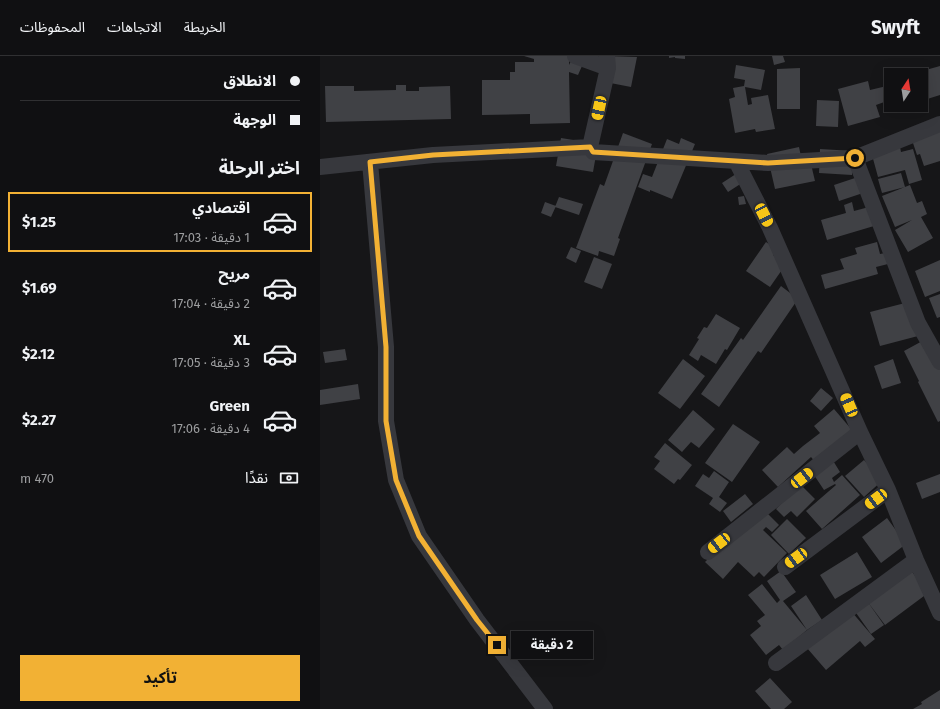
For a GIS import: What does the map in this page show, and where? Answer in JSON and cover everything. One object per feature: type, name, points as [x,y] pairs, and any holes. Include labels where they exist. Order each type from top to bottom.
[{"type":"street","points":[[575,56],[607,62],[590,147],[593,152],[768,163],[855,158],[940,124]]},
{"type":"street","points":[[320,167],[433,155],[590,147]]},
{"type":"street","points":[[855,158],[918,323],[940,362]]},
{"type":"street","points":[[736,161],[770,228],[803,300],[860,432],[888,490],[916,560],[940,613]]},
{"type":"street","points":[[370,162],[386,347],[386,421],[396,480],[419,536],[477,620],[545,709]]},
{"type":"street","points":[[708,552],[860,432]]},
{"type":"street","points":[[785,567],[888,490]]},
{"type":"street","points":[[776,663],[916,560]]},
{"type":"building","points":[[524,56],[569,56],[569,65],[571,61],[582,66],[578,75],[569,72],[570,123],[530,124],[530,114],[482,115],[482,80],[510,80],[510,72],[515,72],[515,62],[534,62],[534,59]]},
{"type":"building","points":[[604,56],[637,57],[631,87],[600,81]]},
{"type":"building","points":[[669,56],[685,56],[685,59],[675,57],[669,58]]},
{"type":"building","points":[[772,56],[783,56],[785,62],[774,65]]},
{"type":"building","points":[[736,65],[765,70],[761,90],[745,87],[748,105],[752,104],[751,98],[768,95],[775,129],[756,132],[755,129],[735,133],[729,99],[735,97],[733,88],[744,86],[745,80],[734,78]]},
{"type":"building","points":[[940,66],[940,95],[928,99],[928,69]]},
{"type":"building","points":[[800,68],[800,109],[777,109],[777,69]]},
{"type":"building","points":[[868,81],[870,90],[884,87],[884,102],[876,105],[880,117],[848,126],[838,89]]},
{"type":"building","points":[[396,85],[406,85],[406,91],[419,91],[419,87],[450,86],[451,119],[326,122],[325,86],[354,86],[354,91],[396,90]]},
{"type":"building","points":[[817,100],[839,101],[838,127],[816,126]]},
{"type":"building","points":[[940,121],[940,161],[924,166],[920,154],[917,155],[909,131]]},
{"type":"building","points":[[623,133],[652,144],[618,238],[620,239],[614,256],[599,251],[598,256],[576,248],[600,184],[604,186]]},
{"type":"building","points":[[561,138],[598,144],[593,172],[556,166]]},
{"type":"building","points":[[681,138],[695,144],[672,199],[638,187],[643,174],[652,177],[667,139],[679,144]]},
{"type":"building","points":[[799,147],[802,161],[810,160],[815,181],[775,189],[767,154]]},
{"type":"building","points":[[900,147],[901,152],[913,149],[922,180],[909,184],[905,170],[878,177],[872,155]]},
{"type":"building","points":[[820,149],[853,151],[852,175],[819,173]]},
{"type":"building","points":[[739,172],[745,181],[728,192],[722,183]]},
{"type":"building","points":[[901,173],[905,187],[882,193],[878,179]]},
{"type":"building","points":[[858,177],[863,193],[839,201],[834,185]]},
{"type":"building","points":[[910,185],[917,203],[922,201],[927,214],[921,217],[933,238],[908,252],[895,230],[912,220],[895,227],[882,196]]},
{"type":"building","points":[[744,196],[746,204],[739,205],[738,197]]},
{"type":"building","points":[[559,197],[583,204],[579,215],[555,207]]},
{"type":"building","points":[[545,202],[556,206],[551,217],[541,213]]},
{"type":"building","points":[[852,202],[854,211],[869,207],[874,226],[827,240],[821,220],[846,213],[844,205]]},
{"type":"building","points":[[766,242],[777,250],[773,255],[786,264],[770,287],[746,271]]},
{"type":"building","points":[[877,242],[880,254],[885,253],[888,264],[876,267],[878,274],[825,289],[821,275],[844,269],[840,259],[857,254],[855,248]]},
{"type":"building","points":[[571,247],[581,251],[576,263],[566,258]]},
{"type":"building","points":[[594,257],[612,264],[602,289],[584,282]]},
{"type":"building","points":[[940,260],[940,291],[925,297],[915,271]]},
{"type":"building","points":[[781,286],[798,299],[761,353],[758,351],[719,407],[701,394],[741,338],[743,340]]},
{"type":"building","points":[[940,294],[940,317],[937,318],[929,298]]},
{"type":"building","points":[[909,302],[918,336],[880,346],[870,312]]},
{"type":"building","points":[[716,314],[740,328],[727,350],[725,349],[716,364],[701,355],[698,361],[689,355],[699,339],[697,338],[704,327],[707,328]]},
{"type":"building","points":[[926,339],[940,364],[940,421],[938,422],[904,351]]},
{"type":"building","points":[[345,349],[347,360],[325,363],[323,352]]},
{"type":"building","points":[[683,359],[705,376],[680,409],[658,393]]},
{"type":"building","points":[[893,359],[901,383],[882,389],[874,366]]},
{"type":"building","points":[[358,384],[360,399],[320,405],[320,390]]},
{"type":"building","points":[[821,388],[833,398],[821,411],[810,401]]},
{"type":"building","points":[[834,409],[852,430],[817,464],[811,457],[778,487],[762,470],[787,447],[794,454],[820,433],[814,426]]},
{"type":"building","points":[[693,410],[715,429],[699,448],[691,442],[682,452],[668,440]]},
{"type":"building","points":[[733,424],[760,442],[732,482],[705,463]]},
{"type":"building","points":[[665,443],[692,465],[680,480],[678,479],[674,484],[654,469],[660,461],[654,457]]},
{"type":"building","points":[[832,459],[840,472],[832,478],[834,482],[842,475],[860,495],[822,529],[806,511],[836,485],[835,484],[824,490],[812,472]]},
{"type":"building","points":[[864,460],[883,480],[864,497],[845,476]]},
{"type":"building","points":[[714,471],[729,482],[719,497],[727,503],[720,512],[709,504],[713,498],[695,486],[703,474],[709,478]]},
{"type":"building","points":[[940,474],[940,492],[922,499],[916,483]]},
{"type":"building","points":[[800,484],[815,499],[797,517],[791,511],[784,517],[776,509]]},
{"type":"building","points":[[745,494],[753,504],[731,522],[723,511]]},
{"type":"building","points":[[763,509],[779,525],[772,532],[766,527],[763,530],[787,553],[764,577],[759,572],[754,577],[738,562],[723,579],[705,562],[725,542]]},
{"type":"building","points":[[887,518],[906,544],[881,563],[862,537]]},
{"type":"building","points":[[787,519],[806,538],[789,554],[771,535]]},
{"type":"building","points":[[857,552],[872,577],[835,599],[820,575]]},
{"type":"building","points":[[910,569],[928,593],[885,625],[867,601]]},
{"type":"building","points":[[781,571],[796,592],[783,601],[807,630],[783,650],[779,645],[766,655],[750,635],[761,626],[757,621],[765,615],[748,595],[762,584],[777,603],[780,600],[767,581]]},
{"type":"building","points":[[806,595],[822,620],[807,630],[791,606]]},
{"type":"building","points":[[867,601],[884,625],[871,634],[854,610]]},
{"type":"building","points":[[851,611],[875,639],[865,647],[860,641],[826,670],[807,648]]},
{"type":"building","points":[[770,678],[792,702],[784,709],[771,709],[755,691]]},
{"type":"building","points":[[940,690],[940,709],[913,709],[922,704],[921,702]]},
{"type":"route","points":[[497,645],[477,620],[419,536],[396,480],[386,421],[386,347],[370,162],[433,155],[590,147],[593,152],[768,163],[855,158]]}]
